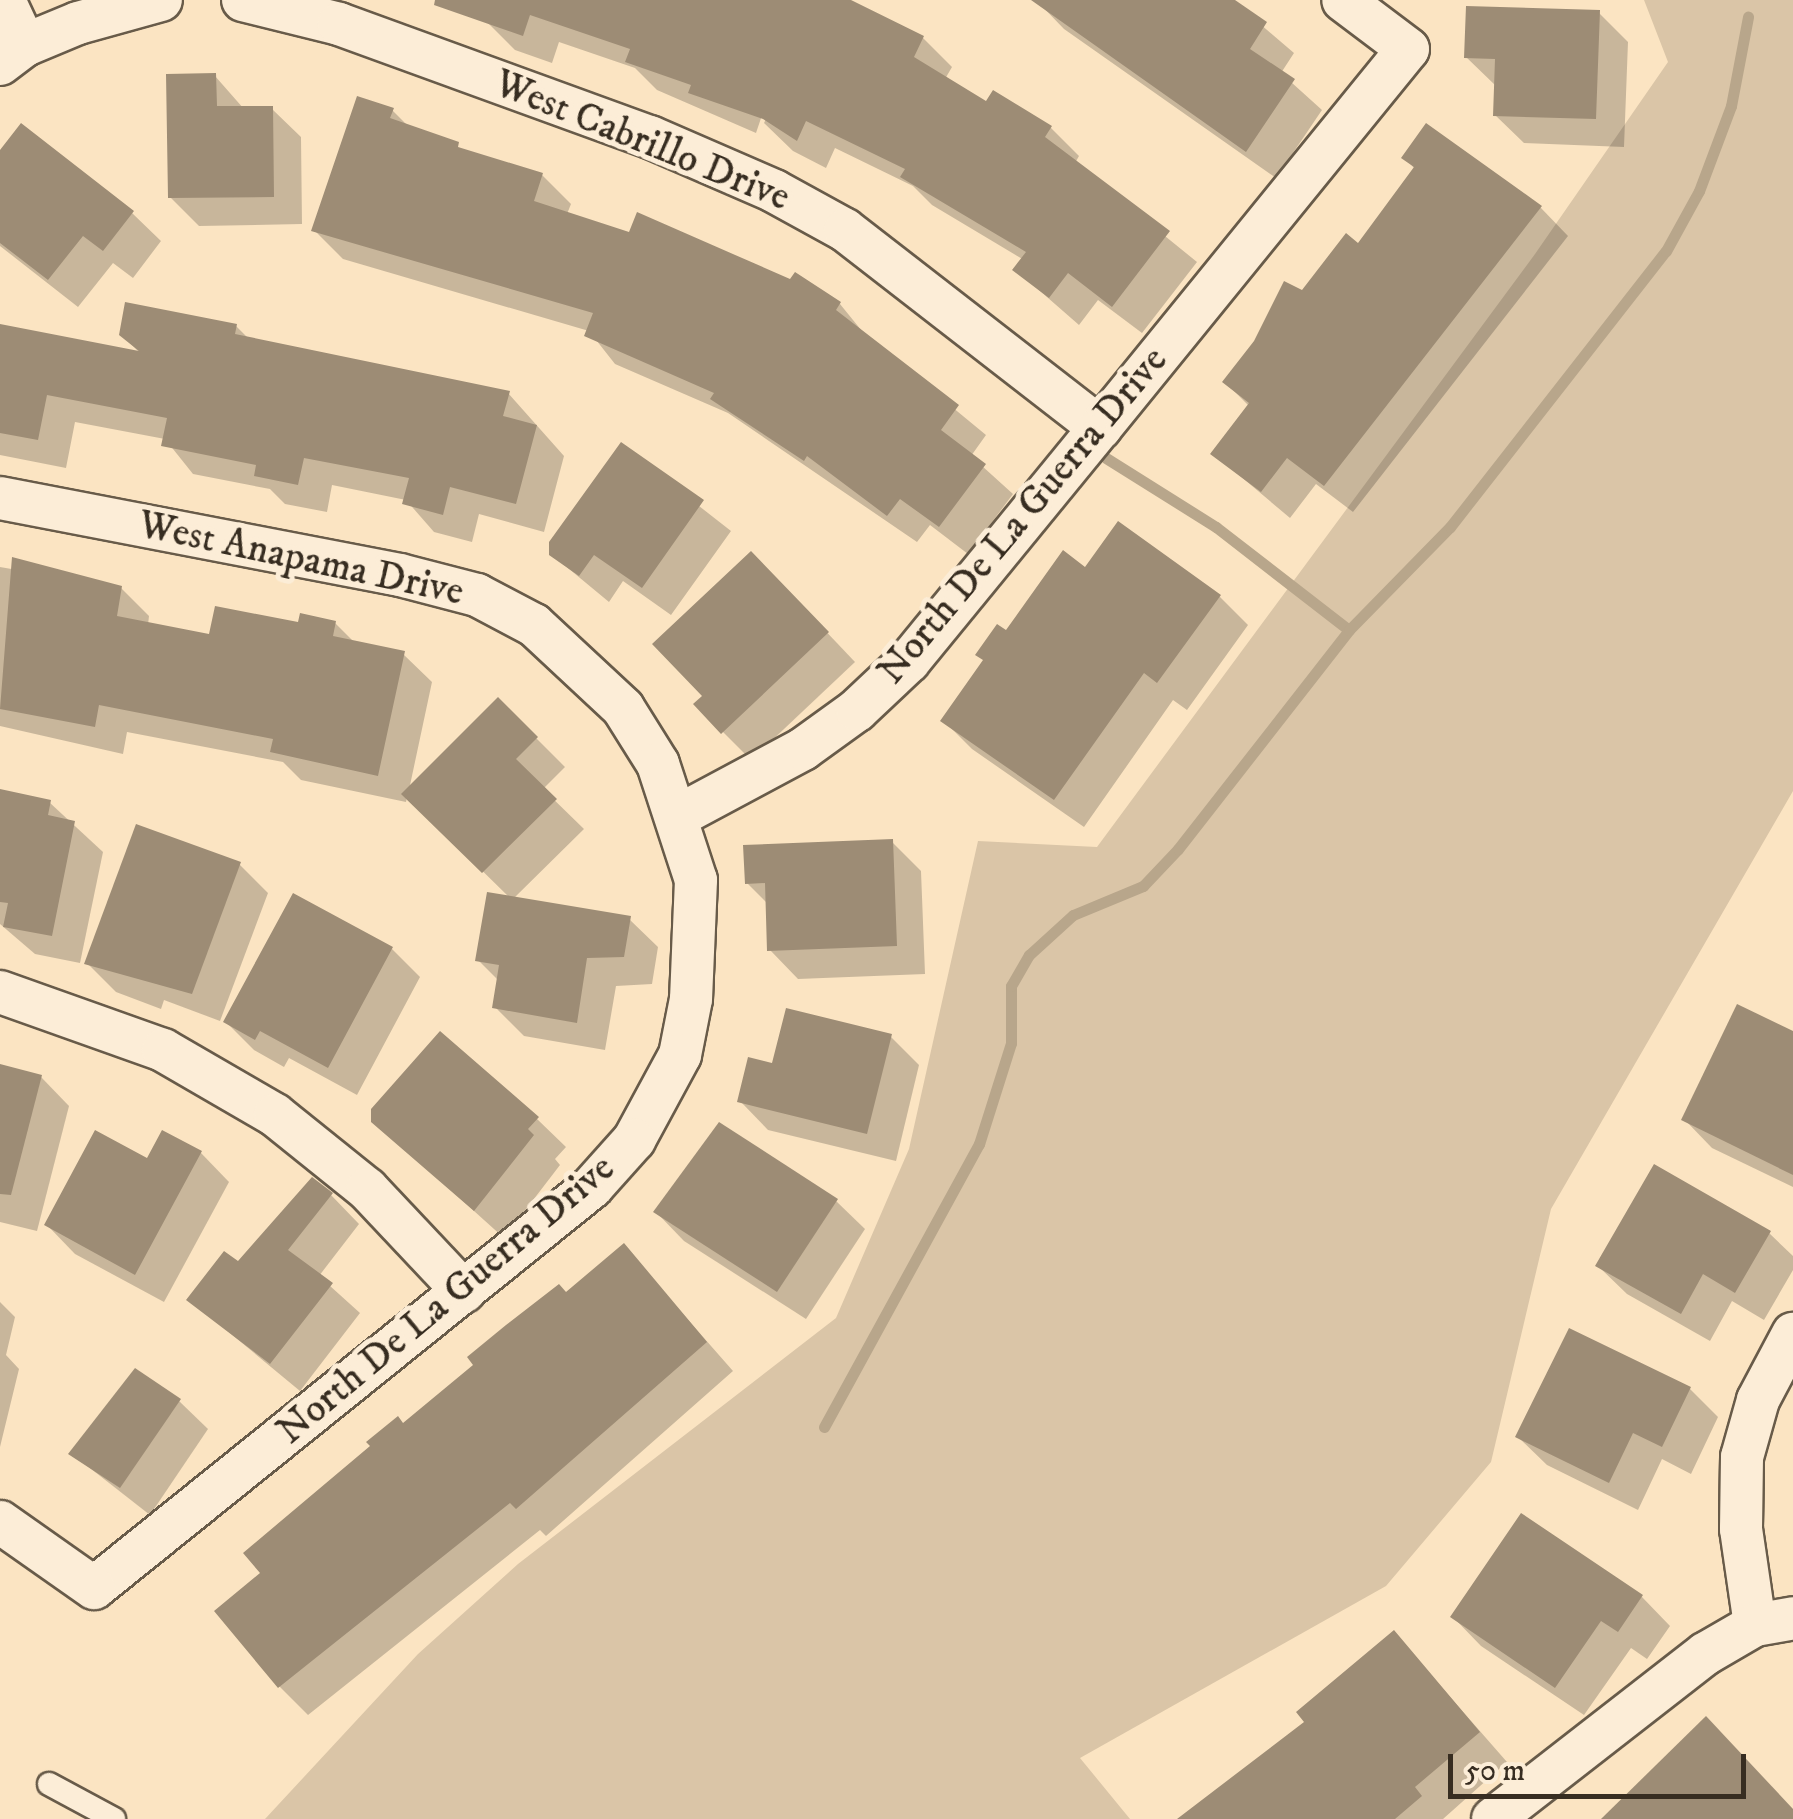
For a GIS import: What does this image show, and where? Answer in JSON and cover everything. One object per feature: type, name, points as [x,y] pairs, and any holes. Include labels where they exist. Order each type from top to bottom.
[{"type":"street","points":[[4,0],[13,55],[161,0]]},
{"type":"street","name":"West Cabrillo Drive","points":[[242,0],[357,31],[686,150],[774,190],[845,230],[1100,428]]},
{"type":"street","name":"North De La Guerra Drive","points":[[0,1522],[94,1588],[464,1292],[602,1175],[634,1140],[680,1055],[691,999],[696,880],[678,816],[803,749],[857,710],[909,662],[1100,428],[1408,49],[1343,0]]},
{"type":"street","name":"West Anapama Drive","points":[[0,498],[477,595],[534,625],[623,708],[658,764],[678,816]]},
{"type":"street","points":[[0,992],[163,1050],[275,1115],[367,1189],[464,1292]]},
{"type":"street","points":[[1493,1819],[1658,1687],[1774,1622],[1741,1529],[1742,1457],[1758,1400],[1793,1334]]},
{"type":"lane","points":[[49,1784],[114,1819]]},
{"type":"shaded area","points":[[1644,0],[1793,0],[1793,791],[1551,1209],[1491,1462],[1386,1586],[1080,1758],[1130,1819],[265,1819],[418,1654],[518,1564],[836,1318],[909,1149],[978,841],[1097,847],[1535,254],[1668,62]]},
{"type":"building","points":[[435,0],[851,0],[924,36],[914,57],[986,101],[993,90],[1052,126],[1045,137],[1170,231],[1112,307],[1068,273],[1049,298],[1012,270],[1026,252],[900,177],[905,169],[806,121],[797,141],[763,119],[688,93],[691,85],[625,62],[630,49],[530,15],[523,36],[434,5]]},
{"type":"building","points":[[1031,0],[1235,0],[1267,22],[1250,49],[1295,79],[1246,152]]},
{"type":"building","points":[[1466,6],[1600,10],[1596,119],[1493,116],[1495,59],[1464,58]]},
{"type":"building","points":[[216,73],[217,106],[273,106],[274,197],[168,198],[166,74]]},
{"type":"building","points":[[357,96],[394,108],[390,118],[459,142],[458,147],[543,173],[534,201],[629,232],[637,212],[790,279],[795,272],[841,302],[836,310],[959,405],[941,430],[986,464],[939,527],[900,499],[887,516],[807,456],[804,461],[710,399],[714,393],[584,336],[593,313],[311,231]]},
{"type":"building","points":[[21,123],[134,211],[103,251],[83,236],[48,280],[0,243],[0,150]]},
{"type":"building","points":[[1426,123],[1542,206],[1324,486],[1287,458],[1261,492],[1210,454],[1249,403],[1222,382],[1254,341],[1284,281],[1302,290],[1346,233],[1358,243],[1414,167],[1401,158]]},
{"type":"building","points":[[125,302],[237,324],[235,334],[510,391],[503,416],[537,425],[516,504],[450,487],[443,515],[402,504],[409,478],[304,458],[298,485],[254,476],[256,465],[161,446],[167,418],[47,395],[38,440],[0,433],[0,324],[139,351],[119,335]]},
{"type":"building","points":[[621,442],[704,500],[642,588],[594,555],[579,576],[549,555],[549,542]]},
{"type":"building","points":[[1118,521],[1221,595],[1157,683],[1144,673],[1054,800],[940,721],[983,660],[975,655],[997,624],[1006,630],[1063,550],[1085,567]]},
{"type":"building","points":[[751,551],[829,632],[721,734],[693,704],[702,696],[652,644]]},
{"type":"building","points":[[12,557],[122,586],[117,616],[209,634],[215,606],[298,622],[300,613],[336,621],[333,636],[405,651],[378,776],[270,752],[273,739],[99,705],[95,727],[0,709]]},
{"type":"building","points":[[498,697],[538,737],[516,759],[557,799],[482,873],[401,794]]},
{"type":"building","points":[[0,789],[51,800],[48,815],[75,821],[52,936],[3,927],[8,903],[0,902]]},
{"type":"building","points":[[136,824],[241,862],[192,994],[84,964]]},
{"type":"building","points":[[893,839],[897,946],[767,951],[765,883],[745,884],[743,845]]},
{"type":"building","points":[[487,892],[631,916],[624,957],[587,958],[577,1023],[492,1008],[499,965],[475,961]]},
{"type":"building","points":[[293,893],[393,947],[328,1068],[260,1031],[255,1040],[223,1022]]},
{"type":"building","points":[[1737,1004],[1793,1031],[1793,1175],[1681,1120]]},
{"type":"building","points":[[786,1008],[892,1034],[867,1134],[737,1102],[748,1057],[772,1063]]},
{"type":"building","points":[[440,1031],[539,1117],[528,1129],[534,1135],[474,1211],[371,1122],[371,1109]]},
{"type":"building","points":[[0,1064],[42,1075],[11,1195],[0,1194]]},
{"type":"building","points":[[719,1122],[838,1199],[777,1292],[653,1212]]},
{"type":"building","points":[[95,1130],[147,1158],[162,1130],[202,1151],[135,1275],[44,1225]]},
{"type":"building","points":[[1654,1164],[1771,1231],[1735,1293],[1703,1274],[1681,1314],[1595,1266]]},
{"type":"building","points":[[312,1177],[333,1193],[288,1250],[333,1283],[270,1364],[186,1300],[224,1251],[238,1261]]},
{"type":"building","points":[[624,1243],[707,1342],[516,1509],[510,1503],[278,1688],[214,1611],[260,1573],[243,1553],[370,1446],[366,1442],[398,1416],[403,1423],[473,1365],[467,1357],[506,1325],[559,1284],[566,1292]]},
{"type":"building","points":[[1569,1328],[1691,1387],[1662,1447],[1633,1433],[1609,1483],[1515,1437]]},
{"type":"building","points":[[135,1368],[181,1399],[120,1488],[68,1454]]},
{"type":"building","points":[[1521,1513],[1643,1595],[1618,1632],[1601,1621],[1555,1688],[1450,1617]]},
{"type":"building","points":[[1394,1630],[1480,1732],[1415,1787],[1422,1796],[1395,1819],[1177,1819],[1304,1722],[1296,1712]]},
{"type":"building","points":[[1706,1716],[1793,1809],[1793,1819],[1601,1819]]},
{"type":"waterway","points":[[824,1427],[979,1144],[1011,1043],[1011,986],[1029,955],[1073,915],[1143,886],[1178,849],[1349,630],[1450,527],[1666,251],[1699,191],[1731,106],[1748,17]]},
{"type":"waterway","points":[[1106,458],[1216,527],[1349,630]]}]
